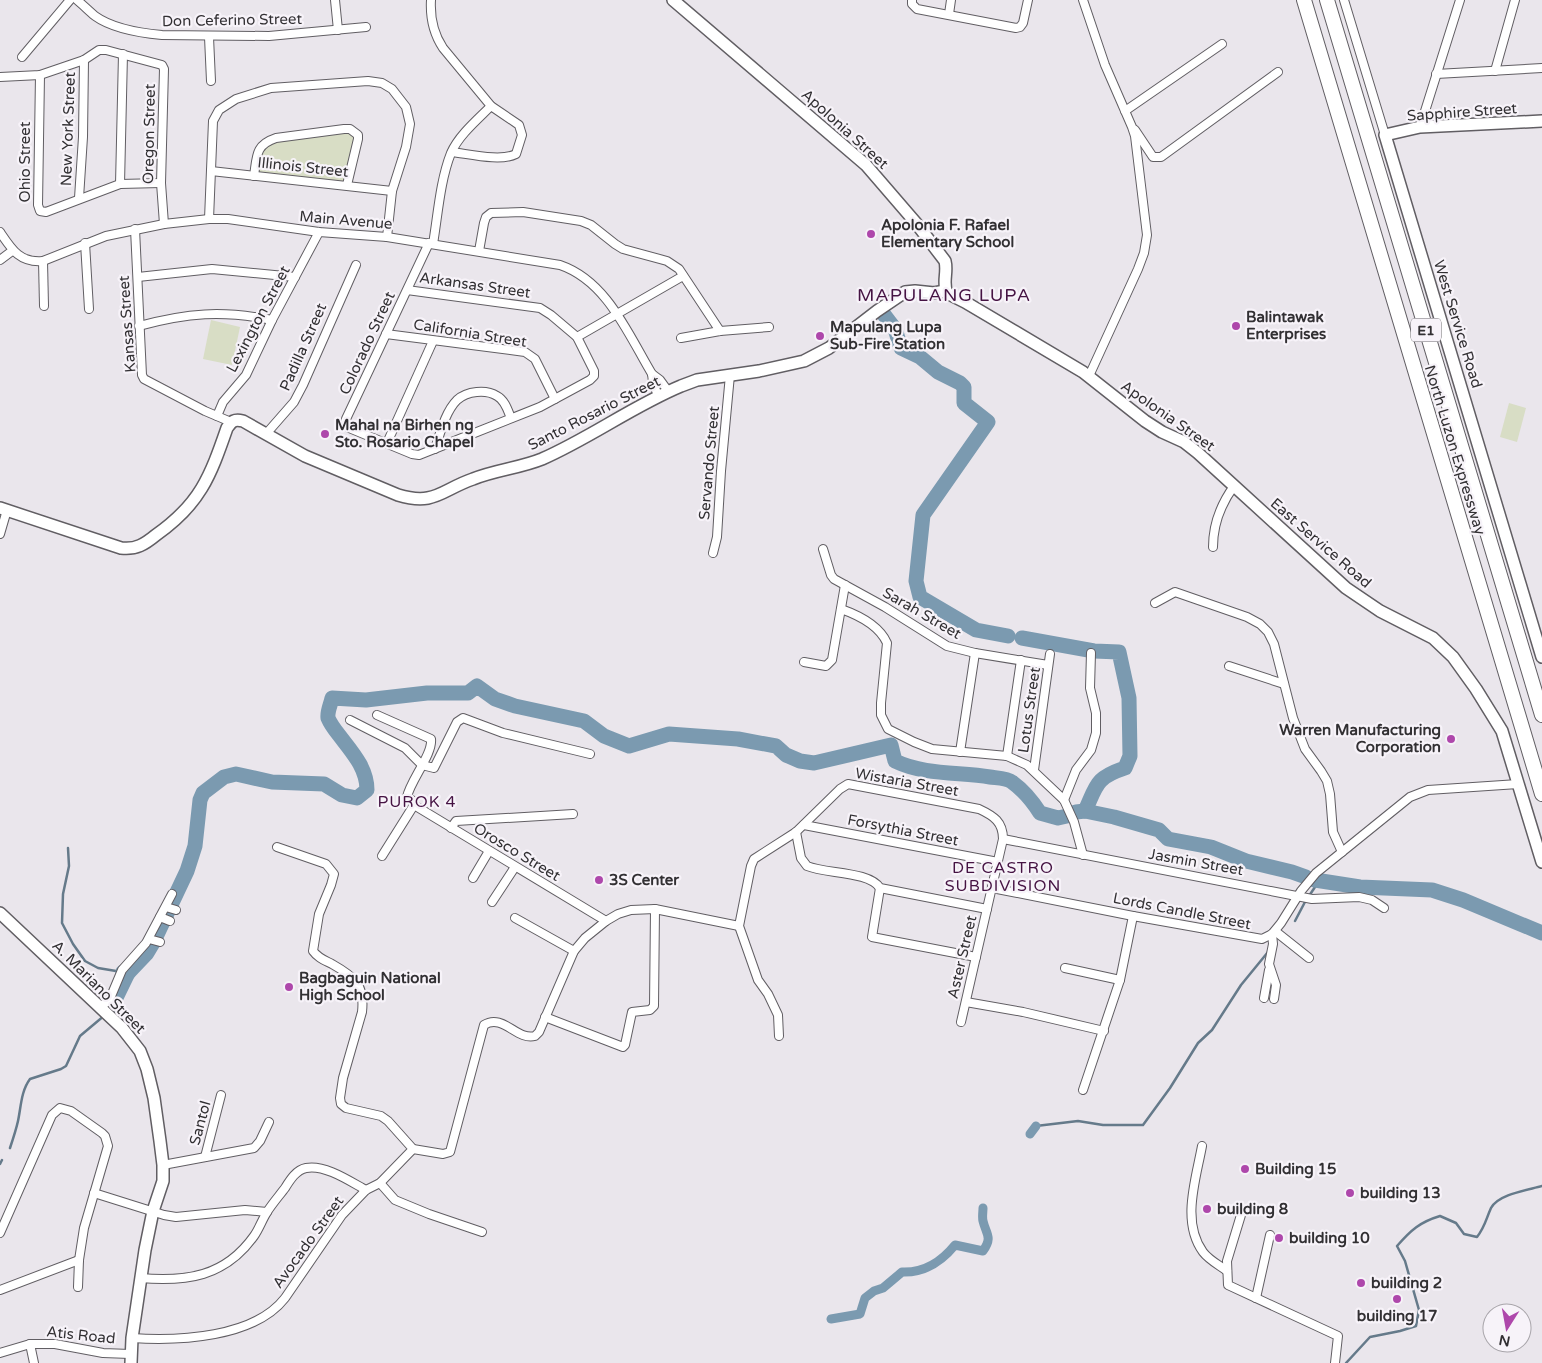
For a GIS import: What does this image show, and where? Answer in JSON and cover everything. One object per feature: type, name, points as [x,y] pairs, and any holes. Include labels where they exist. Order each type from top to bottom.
[{"type":"highway","name":"North Luzon Expressway","points":[[1304,0],[1542,794]]},
{"type":"highway","name":"North Luzon Expressway","points":[[1326,0],[1542,715]]},
{"type":"street","points":[[22,57],[70,0]]},
{"type":"street","name":"Don Ceferino Street","points":[[77,0],[105,22],[131,30],[162,35],[209,37],[269,36],[366,27]]},
{"type":"street","points":[[336,0],[338,30]]},
{"type":"street","points":[[431,0],[431,12],[436,38],[491,106],[521,128],[522,135],[516,154],[504,157],[452,152]]},
{"type":"street","name":"Apolonia Street","points":[[673,0],[845,146],[882,182],[945,261],[947,267],[945,291],[1089,376],[1145,422],[1184,442],[1198,452],[1234,486]]},
{"type":"street","points":[[912,0],[912,4],[917,9],[1016,28],[1020,27],[1023,23],[1028,0]]},
{"type":"street","points":[[949,14],[951,0]]},
{"type":"street","points":[[1083,0],[1105,66],[1132,127],[1153,156],[1161,157],[1278,72]]},
{"type":"street","name":"West Service Road","points":[[1344,0],[1542,657]]},
{"type":"street","points":[[1420,126],[1460,0]]},
{"type":"street","points":[[1495,71],[1515,0]]},
{"type":"street","points":[[209,37],[211,81]]},
{"type":"street","points":[[1125,111],[1222,44]]},
{"type":"street","name":"Oregon Street","points":[[0,77],[40,75],[84,60],[99,50],[106,50],[158,63],[164,69],[161,183],[164,224]]},
{"type":"street","points":[[120,184],[123,54]]},
{"type":"street","name":"New York Street","points":[[80,198],[84,60]]},
{"type":"street","points":[[1436,74],[1542,68]]},
{"type":"street","name":"Ohio Street","points":[[40,75],[38,209],[40,211],[46,212],[120,184],[161,183]]},
{"type":"street","points":[[209,218],[213,121],[219,110],[236,99],[271,88],[353,81],[376,81],[392,89],[406,107],[410,124],[406,147],[392,191],[387,237]]},
{"type":"street","name":"Colorado Street","points":[[491,106],[463,135],[452,152],[445,174],[431,243],[386,334],[346,422],[349,428],[412,454],[419,455],[540,408],[594,376]]},
{"type":"street","name":"Sapphire Street","points":[[1385,135],[1420,126],[1542,121]]},
{"type":"street","points":[[1089,376],[1138,269],[1146,244],[1147,236],[1132,127]]},
{"type":"street","points":[[254,176],[259,147],[267,141],[350,129],[358,134],[358,139],[347,185]]},
{"type":"street","name":"Illinois Street","points":[[210,172],[392,191]]},
{"type":"street","points":[[479,251],[486,217],[491,213],[523,212],[565,218],[591,225],[623,249],[667,260],[679,269],[720,331]]},
{"type":"street","name":"Main Avenue","points":[[43,261],[106,236],[164,224],[209,218],[319,232],[387,237],[560,265],[573,269],[594,285],[606,298],[652,374],[653,382],[663,394]]},
{"type":"street","name":"Kansas Street","points":[[135,230],[141,372],[144,379],[205,411],[231,422]]},
{"type":"street","points":[[0,232],[12,251],[34,262],[43,261],[44,306]]},
{"type":"street","name":"Lexington Street","points":[[217,416],[223,402],[246,375],[272,320],[319,232]]},
{"type":"street","points":[[85,244],[89,309]]},
{"type":"street","points":[[0,260],[12,251]]},
{"type":"street","name":"Padilla Street","points":[[266,434],[294,402],[356,265]]},
{"type":"street","points":[[138,277],[212,268],[295,277]]},
{"type":"street","points":[[577,337],[683,276]]},
{"type":"street","name":"Arkansas Street","points":[[407,290],[540,308],[577,337],[594,370],[594,376]]},
{"type":"street","name":"Santo Rosario Street","points":[[231,422],[243,421],[305,456],[398,495],[422,499],[434,498],[473,478],[545,458],[663,394],[697,380],[804,361],[829,348],[905,292],[934,293],[945,291]]},
{"type":"street","points":[[139,326],[168,318],[207,314],[272,320]]},
{"type":"street","points":[[681,338],[720,331],[769,327]]},
{"type":"street","name":"California Street","points":[[386,334],[525,352],[535,359],[555,399]]},
{"type":"street","points":[[387,443],[433,341]]},
{"type":"street","name":"Servando Street","points":[[713,554],[717,537],[730,375]]},
{"type":"street","points":[[435,449],[449,412],[456,401],[465,394],[488,392],[498,396],[506,405],[511,418]]},
{"type":"street","points":[[0,534],[3,509],[121,548],[134,549],[149,541],[174,522],[195,500],[210,474],[231,422]]},
{"type":"street","points":[[1213,546],[1215,523],[1221,507],[1234,486]]},
{"type":"street","name":"East Service Road","points":[[1234,486],[1346,588],[1380,611],[1434,638],[1447,650],[1476,689],[1502,731],[1542,862]]},
{"type":"street","name":"Sarah Street","points":[[824,549],[831,576],[834,579],[885,607],[947,646],[975,653],[1048,665]]},
{"type":"street","points":[[804,662],[826,666],[832,660],[844,585]]},
{"type":"street","points":[[1155,603],[1175,592],[1247,617],[1260,624],[1268,632],[1274,644],[1294,718],[1305,749],[1321,771],[1326,782],[1330,794],[1333,832],[1342,852]]},
{"type":"street","points":[[841,609],[865,619],[880,632],[887,643],[881,715],[888,729],[914,742],[932,748],[1007,756],[1017,759],[1034,770],[1064,800],[1074,822],[1083,856]]},
{"type":"street","points":[[960,752],[975,653]]},
{"type":"street","points":[[1064,800],[1076,770],[1091,750],[1096,733],[1096,714],[1090,688],[1091,653]]},
{"type":"street","name":"Lotus Street","points":[[1034,770],[1050,654]]},
{"type":"street","points":[[1007,756],[1021,660]]},
{"type":"street","points":[[1229,666],[1284,684]]},
{"type":"street","points":[[377,715],[431,738],[431,744],[420,772],[407,797],[413,800],[414,806],[382,856]]},
{"type":"street","points":[[350,720],[405,748],[422,765],[434,768],[457,722],[463,718],[503,733],[590,754]]},
{"type":"street","name":"Wistaria Street","points":[[804,825],[848,784],[979,809],[996,818],[1002,830],[1003,839]]},
{"type":"street","points":[[1264,998],[1270,968],[1273,932],[1289,913],[1299,895],[1316,873],[1410,797],[1422,791],[1518,784]]},
{"type":"street","name":"Orosco Street","points":[[414,806],[606,921]]},
{"type":"street","points":[[451,828],[456,821],[573,814]]},
{"type":"street","points":[[779,1036],[778,1015],[768,994],[758,980],[739,926],[754,859],[804,825]]},
{"type":"street","name":"Forsythia Street","points":[[804,825],[998,862]]},
{"type":"street","points":[[796,832],[801,858],[807,866],[865,878],[877,883],[880,888],[872,937],[976,957]]},
{"type":"street","name":"Jasmin Street","points":[[1003,839],[1312,899],[1360,897],[1372,900],[1384,908]]},
{"type":"street","name":"Aster Street","points":[[961,1022],[1003,839]]},
{"type":"street","points":[[277,847],[326,864],[334,874],[319,914],[313,951],[317,956],[343,970],[356,981],[361,988],[363,1004],[343,1078],[341,1104],[346,1108],[381,1116],[388,1121],[413,1149],[443,1154],[450,1152],[484,1025],[490,1022],[497,1022],[532,1037],[539,1032],[574,951],[585,938],[606,921],[631,910],[655,909],[739,926]]},
{"type":"street","points":[[473,878],[489,851]]},
{"type":"street","points":[[492,902],[515,867]]},
{"type":"street","points":[[880,888],[987,909]]},
{"type":"street","name":"Lords Candle Street","points":[[992,888],[1257,939],[1266,938],[1273,932]]},
{"type":"street","points":[[103,1010],[109,1001],[122,970],[153,940],[171,908],[172,894]]},
{"type":"street","points":[[545,1017],[622,1047],[625,1045],[632,1012],[650,1010],[654,1006],[656,976],[655,909]]},
{"type":"street","name":"A. Mariano Street","points":[[0,913],[103,1010],[133,1041],[140,1051],[147,1069],[154,1098],[163,1165],[163,1181],[153,1211],[140,1278],[131,1358]]},
{"type":"street","points":[[1083,1090],[1120,980],[1132,916]]},
{"type":"street","points":[[515,918],[574,951]]},
{"type":"street","points":[[1273,932],[1309,958]]},
{"type":"street","points":[[1065,968],[1120,980]]},
{"type":"street","points":[[1270,968],[1276,985],[1274,999]]},
{"type":"street","points":[[966,1002],[1023,1012],[1104,1031]]},
{"type":"street","name":"Santol","points":[[205,1157],[221,1095]]},
{"type":"street","points":[[0,1233],[56,1111],[60,1108],[71,1111],[102,1133],[107,1141],[106,1151],[84,1228],[79,1260],[78,1287]]},
{"type":"street","points":[[163,1165],[254,1148],[260,1141],[269,1122]]},
{"type":"street","points":[[1202,1146],[1191,1225],[1203,1252],[1209,1259],[1228,1271]]},
{"type":"street","name":"Avocado Street","points":[[132,1338],[197,1338],[233,1329],[270,1313],[285,1298],[342,1215],[366,1190],[380,1183],[413,1149]]},
{"type":"street","points":[[140,1278],[180,1279],[199,1276],[224,1266],[242,1251],[254,1236],[267,1212],[295,1173],[306,1168],[318,1168],[342,1177],[366,1190]]},
{"type":"street","points":[[380,1183],[395,1200],[482,1232]]},
{"type":"street","points":[[94,1193],[176,1217],[245,1210],[267,1212]]},
{"type":"street","points":[[1241,1215],[1229,1254],[1228,1285],[1338,1336],[1335,1363]]},
{"type":"street","points":[[1256,1298],[1270,1235]]},
{"type":"street","points":[[0,1290],[79,1260]]},
{"type":"street","points":[[30,1344],[34,1363]]},
{"type":"street","name":"Atis Road","points":[[0,1353],[30,1344],[55,1344],[131,1358]]},
{"type":"green space","points":[[353,133],[357,135],[346,183],[256,174],[263,147],[277,139]]},
{"type":"green space","points":[[211,320],[240,327],[232,365],[203,359]]},
{"type":"green space","points":[[1509,403],[1526,408],[1517,442],[1500,437]]},
{"type":"waterway","points":[[882,312],[895,329],[901,348],[920,357],[938,372],[960,383],[964,387],[964,403],[988,422],[923,515],[916,581],[920,597],[976,630],[1008,636]]},
{"type":"waterway","points":[[1022,638],[1094,651],[1119,652],[1129,698],[1130,756],[1125,768],[1102,779],[1085,811]]},
{"type":"waterway","points":[[123,972],[128,973],[147,953],[153,943],[187,871],[195,846],[200,800],[203,793],[224,777],[236,774],[272,782],[324,784],[342,795],[357,798],[367,790],[362,767],[328,718],[332,698],[366,700],[427,693],[468,693],[477,686],[495,699],[515,706],[584,721],[604,736],[629,746],[669,734],[738,739],[776,746],[786,755],[800,761],[814,763],[891,745],[895,761],[906,766],[929,771],[1001,778],[1012,782],[1024,792],[1040,813],[1058,818],[1067,816]]},
{"type":"waterway","points":[[1076,812],[1085,811],[1114,817],[1159,830],[1168,839],[1211,847],[1246,861],[1306,877]]},
{"type":"waterway","points":[[68,848],[69,866],[63,894],[62,923],[85,961],[98,968],[116,971]]},
{"type":"waterway","points":[[1315,880],[1360,887],[1432,890],[1463,900],[1542,933]]},
{"type":"waterway","points":[[1309,896],[1319,881]]},
{"type":"waterway","points":[[1295,921],[1306,900]]},
{"type":"waterway","points":[[1036,1126],[1078,1121],[1103,1125],[1143,1125],[1170,1088],[1198,1043],[1212,1030],[1241,985],[1268,952]]},
{"type":"waterway","points":[[112,1006],[128,973]]},
{"type":"waterway","points":[[10,1148],[23,1094],[30,1079],[66,1066],[80,1036],[105,1015]]},
{"type":"waterway","points":[[1030,1134],[1036,1126]]},
{"type":"waterway","points":[[0,1164],[2,1160]]},
{"type":"waterway","points":[[1346,1363],[1370,1337],[1416,1326],[1419,1310],[1405,1261],[1397,1246],[1411,1231],[1421,1224],[1440,1216],[1456,1223],[1464,1234],[1477,1237],[1484,1226],[1491,1208],[1500,1199],[1514,1193],[1542,1186]]},
{"type":"waterway","points":[[831,1319],[860,1314],[865,1298],[874,1291],[883,1288],[902,1272],[910,1272],[932,1265],[939,1261],[955,1245],[983,1251],[988,1242],[983,1219],[983,1208]]},
{"type":"place","name":"Apolonia F. Rafael Elementary School","points":[[871,234]]},
{"type":"place","name":"Balintawak Enterprises","points":[[1236,326]]},
{"type":"place","name":"Mapulang Lupa Sub-Fire Station","points":[[820,336]]},
{"type":"place","name":"Mahal na Birhen ng Sto. Rosario Chapel","points":[[325,434]]},
{"type":"place","name":"Warren Manufacturing Corporation","points":[[1451,739]]},
{"type":"place","name":"3S Center","points":[[599,880]]},
{"type":"place","name":"Bagbaguin National High School","points":[[289,987]]},
{"type":"place","name":"Building 15","points":[[1245,1169]]},
{"type":"place","name":"building 13","points":[[1350,1193]]},
{"type":"place","name":"building 8","points":[[1207,1209]]},
{"type":"place","name":"building 10","points":[[1279,1238]]},
{"type":"place","name":"building 2","points":[[1361,1283]]},
{"type":"place","name":"building 17","points":[[1397,1299]]},
{"type":"district","name":"MAPULANG LUPA","points":[[944,295]]},
{"type":"district","name":"PUROK 4","points":[[417,802]]},
{"type":"district","name":"DE CASTRO SUBDIVISION","points":[[1003,877]]}]
